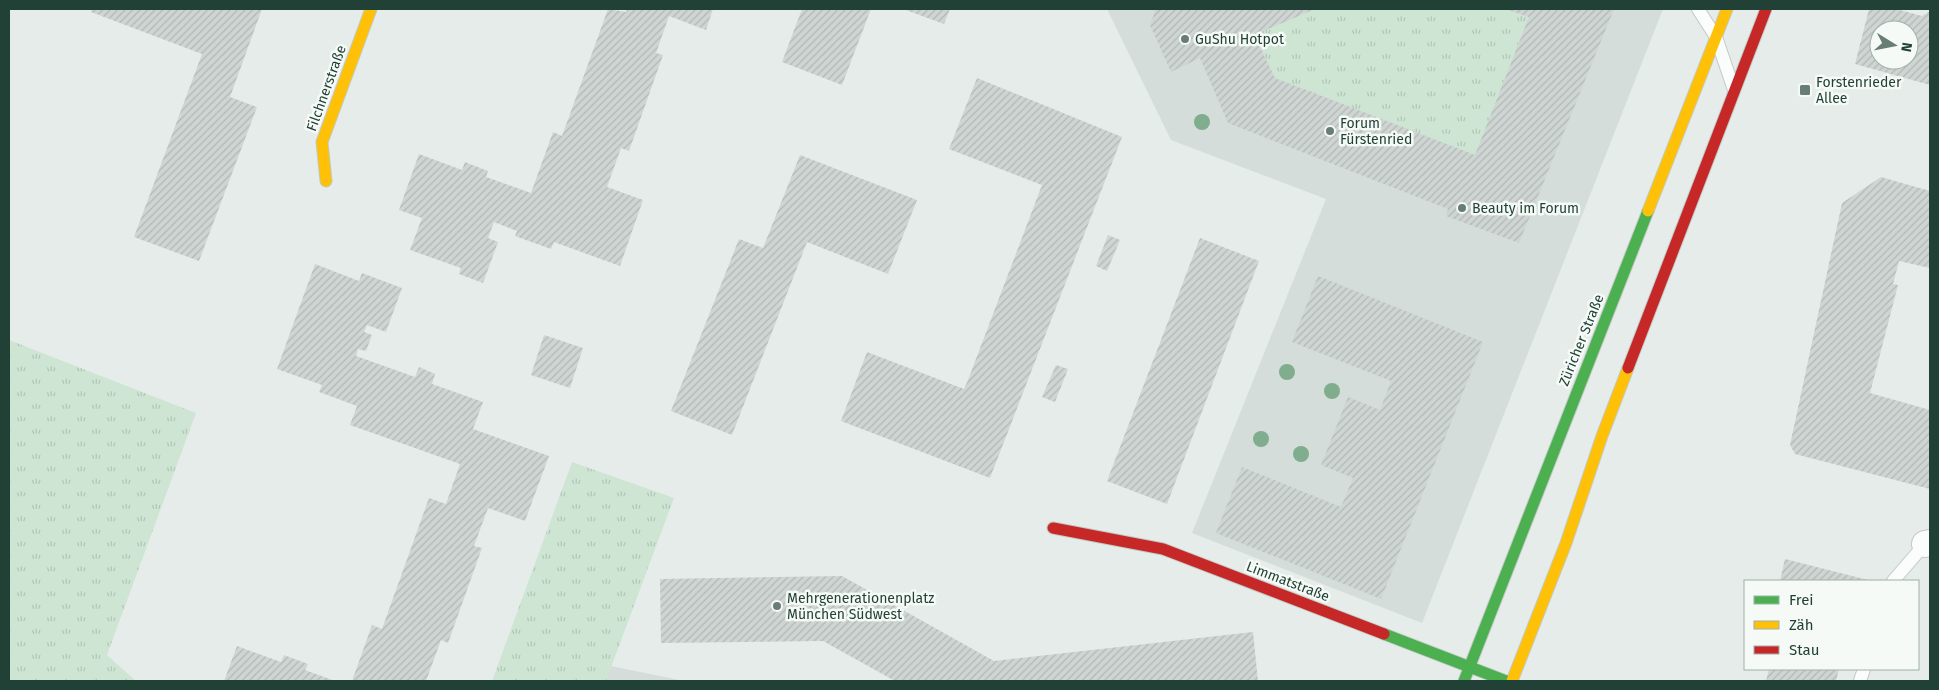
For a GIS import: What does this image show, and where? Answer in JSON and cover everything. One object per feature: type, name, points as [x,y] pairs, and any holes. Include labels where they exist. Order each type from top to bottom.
[{"type":"street","name":"Filchnerstraße","points":[[326,180],[322,142],[371,9]]},
{"type":"street","name":"Züricher Straße","points":[[1464,681],[1727,9]]},
{"type":"street","points":[[1512,681],[1566,543],[1602,436],[1766,9]]},
{"type":"street","name":"Limmatstraße","points":[[1053,528],[1163,549],[1506,681]]},
{"type":"lane","points":[[1698,9],[1716,37],[1734,92]]},
{"type":"lane","points":[[1894,580],[1927,544]]},
{"type":"shaded area","points":[[1107,9],[1663,9],[1422,623],[1192,533],[1326,199],[1171,140]]},
{"type":"shaded area","points":[[611,666],[684,681],[606,681]]},
{"type":"green space","points":[[1315,9],[1504,9],[1529,17],[1475,155],[1275,78],[1254,35]]},
{"type":"green space","points":[[9,340],[196,413],[107,655],[136,681],[9,681]]},
{"type":"green space","points":[[572,462],[674,498],[606,681],[492,681]]},
{"type":"building","points":[[92,9],[262,9],[230,97],[257,107],[199,261],[134,237],[202,54],[91,12]]},
{"type":"building","points":[[608,9],[626,12],[627,9],[713,9],[706,30],[669,16],[656,53],[663,55],[629,151],[621,148],[607,187],[643,200],[620,266],[554,242],[551,249],[515,236],[517,231],[494,222],[488,238],[498,242],[483,283],[459,274],[461,268],[410,250],[422,218],[399,210],[419,154],[462,170],[465,162],[488,171],[486,177],[531,193],[553,132],[562,136]]},
{"type":"building","points":[[802,9],[871,9],[842,85],[782,62]]},
{"type":"building","points":[[903,9],[950,9],[944,24]]},
{"type":"building","name":"Forum Fürstenried","points":[[1156,9],[1315,9],[1254,35],[1275,78],[1475,155],[1529,17],[1505,9],[1614,9],[1519,243],[1446,216],[1448,209],[1228,123],[1200,58],[1171,72],[1150,25]]},
{"type":"building","points":[[1869,9],[1896,9],[1922,16],[1930,11],[1930,85],[1876,70],[1919,70],[1919,20],[1869,20],[1869,68],[1855,64]]},
{"type":"building","points":[[977,78],[1122,137],[990,478],[841,421],[867,352],[964,389],[968,380],[1042,185],[949,149]]},
{"type":"building","points":[[800,155],[917,200],[888,274],[807,242],[732,435],[671,411],[739,239],[763,248]]},
{"type":"building","points":[[1881,177],[1930,191],[1930,268],[1899,261],[1893,284],[1898,285],[1870,393],[1930,410],[1930,489],[1795,454],[1790,445],[1842,203]]},
{"type":"building","points":[[1108,235],[1120,240],[1107,271],[1096,266]]},
{"type":"building","points":[[1200,238],[1259,261],[1167,504],[1107,481]]},
{"type":"building","points":[[315,264],[359,281],[362,273],[402,288],[386,332],[367,325],[364,332],[372,335],[366,351],[358,349],[356,356],[415,377],[419,367],[435,374],[432,384],[483,402],[473,429],[549,456],[525,521],[488,508],[474,546],[482,548],[448,643],[441,640],[426,681],[352,681],[372,625],[382,629],[429,498],[446,504],[460,464],[350,425],[357,406],[319,392],[322,385],[277,369]]},
{"type":"building","points":[[1318,276],[1483,342],[1381,599],[1216,533],[1242,467],[1341,507],[1353,478],[1321,465],[1348,397],[1380,410],[1391,381],[1292,342]]},
{"type":"building","points":[[544,335],[583,348],[570,388],[531,375]]},
{"type":"building","points":[[1056,365],[1068,369],[1055,402],[1042,397]]},
{"type":"building","points":[[1785,559],[1868,580],[1780,580]]},
{"type":"building","name":"Mehrgenerationenplatz München Südwest","points":[[842,576],[994,661],[1253,632],[1258,681],[895,681],[823,641],[661,643],[660,579]]},
{"type":"building","points":[[237,646],[281,662],[284,655],[308,664],[305,670],[335,681],[224,681]]},
{"type":"building","points":[[1769,670],[1839,670],[1836,681],[1766,681]]},
{"type":"traffic: fast","points":[[1464,681],[1648,211]]},
{"type":"traffic: fast","points":[[1384,634],[1506,681]]},
{"type":"traffic: slow","points":[[326,181],[322,142],[371,9]]},
{"type":"traffic: slow","points":[[1648,211],[1727,9]]},
{"type":"traffic: slow","points":[[1512,681],[1566,543],[1602,436],[1628,368]]},
{"type":"traffic: jam","points":[[1628,368],[1766,9]]},
{"type":"traffic: jam","points":[[1053,528],[1163,549],[1384,634]]},
{"type":"place","name":"GuShu Hotpot","points":[[1185,39]]},
{"type":"place","name":"Forstenrieder Allee","points":[[1805,90]]},
{"type":"place","name":"Forum Fürstenried","points":[[1330,131]]},
{"type":"place","name":"Beauty im Forum","points":[[1462,208]]},
{"type":"place","name":"Mehrgenerationenplatz München Südwest","points":[[777,606]]}]
